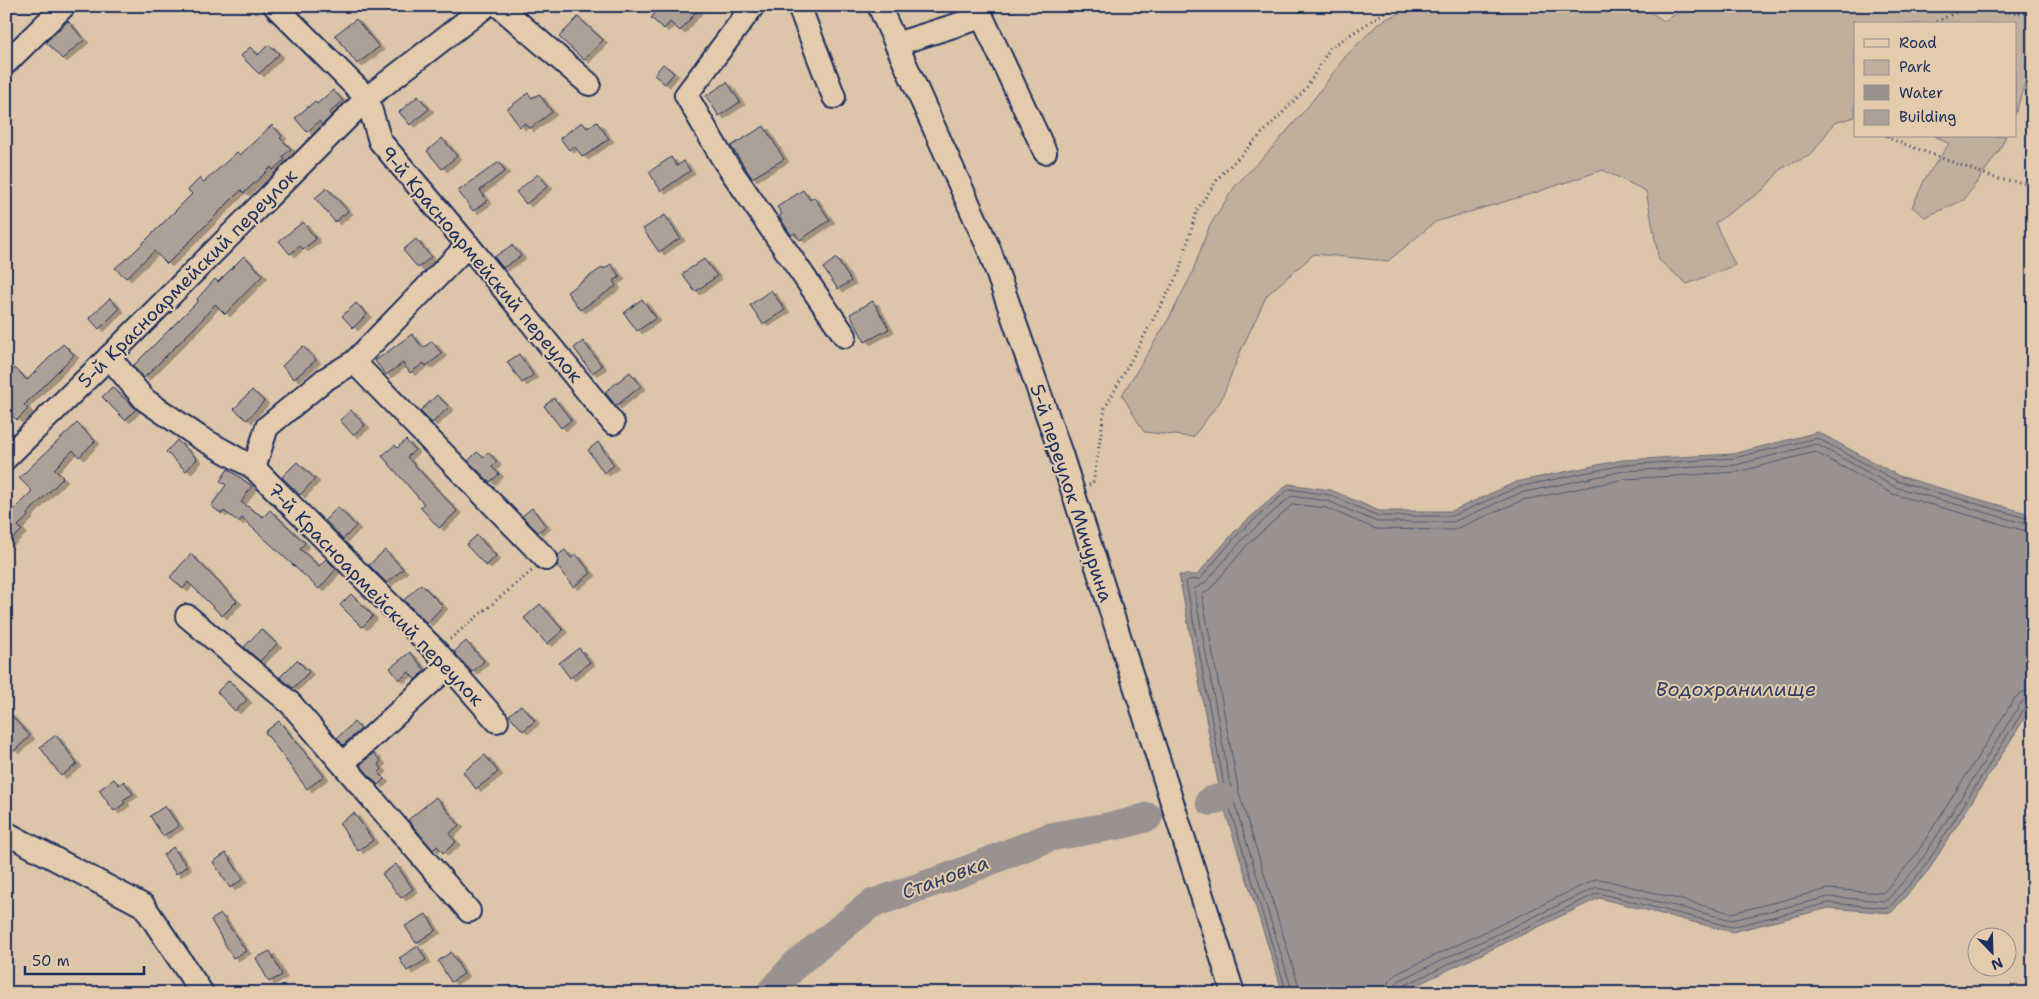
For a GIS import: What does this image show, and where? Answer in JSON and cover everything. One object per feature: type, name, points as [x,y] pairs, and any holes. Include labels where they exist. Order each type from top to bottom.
[{"type":"street","points":[[6,63],[64,6]]},
{"type":"street","points":[[275,6],[367,98]]},
{"type":"street","name":"5-й Красноармейский переулок","points":[[6,458],[367,98],[486,6]]},
{"type":"street","points":[[499,6],[589,84]]},
{"type":"street","points":[[753,6],[686,95],[723,159],[845,336]]},
{"type":"street","points":[[799,6],[834,97]]},
{"type":"street","name":"5-й переулок Мичурина","points":[[879,6],[989,249],[1074,495],[1233,993]]},
{"type":"street","points":[[896,44],[982,17],[1045,152]]},
{"type":"street","name":"9-й Красноармейский переулок","points":[[367,98],[380,141],[468,245],[613,423]]},
{"type":"street","name":"7-й Красноармейский переулок","points":[[254,468],[268,427],[324,380],[354,362],[468,245]]},
{"type":"street","name":"7-й Красноармейский переулок","points":[[109,357],[145,400],[200,437],[254,468],[442,658],[497,720]]},
{"type":"street","points":[[354,362],[546,559]]},
{"type":"street","points":[[187,616],[290,703],[469,911]]},
{"type":"street","points":[[343,763],[442,658]]},
{"type":"street","points":[[6,833],[144,906],[202,993]]},
{"type":"path","points":[[1074,495],[1094,483],[1105,408],[1179,272],[1197,210],[1219,177],[1305,90],[1330,48],[1394,6]]},
{"type":"path","points":[[1936,22],[1958,11],[2033,13]]},
{"type":"path","points":[[1888,138],[1998,180],[2033,184]]},
{"type":"path","points":[[442,658],[546,559]]},
{"type":"green space","points":[[1415,6],[1597,6],[1606,13],[1644,8],[1664,21],[1689,6],[2033,6],[2033,64],[2016,112],[2016,22],[1854,22],[1854,117],[1834,123],[1811,155],[1782,168],[1763,190],[1715,223],[1735,265],[1687,284],[1659,260],[1646,191],[1603,170],[1534,193],[1435,222],[1388,261],[1314,254],[1267,295],[1242,348],[1221,400],[1193,437],[1144,432],[1122,395],[1168,320],[1191,276],[1209,227],[1235,186],[1276,144],[1310,104],[1345,57],[1380,22]]},
{"type":"green space","points":[[1938,138],[2005,138],[1999,151],[1964,200],[1925,217],[1912,207],[1926,177],[1949,144]]},
{"type":"water","name":"Водохранилище","points":[[1818,432],[1899,476],[2033,515],[2033,705],[1928,871],[1891,913],[1829,908],[1732,932],[1599,898],[1400,993],[1283,993],[1221,798],[1179,575],[1197,575],[1235,531],[1288,484],[1331,490],[1379,511],[1452,511],[1516,482],[1622,460],[1733,454]]},
{"type":"building","points":[[660,6],[701,6],[680,31],[670,22],[664,29],[651,18]]},
{"type":"building","points":[[578,17],[603,40],[584,60],[559,37]]},
{"type":"building","points":[[356,19],[379,47],[357,64],[335,35]]},
{"type":"building","points":[[68,21],[84,40],[62,59],[46,42]]},
{"type":"building","points":[[269,44],[279,54],[259,74],[241,56],[250,47],[258,55]]},
{"type":"building","points":[[663,64],[674,73],[665,84],[654,75]]},
{"type":"building","points":[[727,82],[740,102],[719,116],[706,96]]},
{"type":"building","points":[[333,90],[343,101],[329,113],[331,116],[322,125],[319,121],[307,132],[295,118],[315,101],[317,104]]},
{"type":"building","points":[[528,93],[532,98],[539,94],[552,112],[529,129],[525,123],[520,127],[507,109]]},
{"type":"building","points":[[418,96],[429,109],[410,125],[399,112]]},
{"type":"building","points":[[582,122],[587,128],[597,122],[609,139],[583,157],[574,146],[569,150],[560,138]]},
{"type":"building","points":[[272,125],[282,136],[280,138],[291,149],[282,157],[285,159],[273,170],[271,167],[244,193],[241,190],[167,264],[154,251],[126,278],[115,268],[133,253],[192,194],[188,190],[200,178],[204,182],[237,152],[240,155]]},
{"type":"building","points":[[764,126],[784,159],[752,178],[731,146]]},
{"type":"building","points":[[442,138],[457,156],[442,169],[427,151]]},
{"type":"building","points":[[671,157],[677,166],[684,161],[690,171],[661,191],[649,172]]},
{"type":"building","points":[[499,162],[505,171],[480,190],[487,201],[473,211],[458,191]]},
{"type":"building","points":[[538,174],[548,186],[526,204],[516,192]]},
{"type":"building","points":[[327,188],[348,211],[335,222],[315,198]]},
{"type":"building","points":[[803,190],[810,200],[814,197],[830,220],[800,240],[795,233],[791,235],[779,216],[782,214],[777,207]]},
{"type":"building","points":[[665,215],[680,238],[659,252],[643,229]]},
{"type":"building","points":[[303,222],[316,239],[303,249],[300,246],[290,254],[279,241]]},
{"type":"building","points":[[416,239],[431,257],[418,268],[403,250]]},
{"type":"building","points":[[512,245],[521,256],[503,268],[494,257]]},
{"type":"building","points":[[244,256],[263,275],[225,314],[215,304],[198,324],[144,378],[133,366],[198,301],[197,299],[215,279],[218,282]]},
{"type":"building","points":[[836,258],[851,281],[838,289],[823,268]]},
{"type":"building","points":[[704,259],[717,276],[695,292],[682,274]]},
{"type":"building","points":[[611,264],[620,277],[613,281],[616,286],[580,310],[567,292],[603,267],[604,269]]},
{"type":"building","points":[[771,290],[785,310],[763,324],[750,305]]},
{"type":"building","points":[[110,298],[119,309],[99,329],[89,318]]},
{"type":"building","points":[[642,299],[656,318],[637,331],[624,313]]},
{"type":"building","points":[[873,301],[889,329],[865,342],[850,314]]},
{"type":"building","points":[[356,303],[367,314],[353,328],[342,316]]},
{"type":"building","points":[[412,334],[423,348],[432,341],[442,354],[426,366],[424,363],[410,373],[403,363],[386,375],[375,361]]},
{"type":"building","points":[[583,341],[602,366],[592,373],[574,348]]},
{"type":"building","points":[[63,344],[74,355],[24,405],[28,409],[17,420],[6,410],[6,393],[12,388],[6,382],[6,377],[15,368],[27,380]]},
{"type":"building","points":[[303,346],[316,360],[294,379],[282,366]]},
{"type":"building","points":[[519,354],[533,375],[522,383],[507,362]]},
{"type":"building","points":[[630,372],[641,386],[616,406],[605,392]]},
{"type":"building","points":[[112,387],[135,408],[125,420],[102,397]]},
{"type":"building","points":[[252,390],[264,401],[247,420],[234,409]]},
{"type":"building","points":[[437,395],[449,407],[432,423],[420,411]]},
{"type":"building","points":[[554,398],[571,420],[561,428],[544,406]]},
{"type":"building","points":[[351,410],[365,425],[353,435],[340,420]]},
{"type":"building","points":[[77,423],[95,441],[79,457],[73,450],[54,469],[63,478],[27,514],[28,516],[18,526],[22,530],[6,545],[6,514],[7,516],[32,491],[19,478]]},
{"type":"building","points":[[177,440],[197,459],[186,471],[166,452]]},
{"type":"building","points":[[406,440],[415,450],[407,457],[457,511],[439,528],[420,507],[424,504],[382,456],[395,445],[397,448]]},
{"type":"building","points":[[598,442],[614,465],[604,473],[588,450]]},
{"type":"building","points":[[477,452],[483,457],[488,452],[497,462],[492,467],[499,474],[490,482],[468,461]]},
{"type":"building","points":[[297,462],[315,479],[300,495],[282,477]]},
{"type":"building","points":[[228,469],[252,486],[241,502],[263,517],[270,510],[305,543],[300,549],[319,566],[326,559],[336,569],[319,589],[242,518],[239,522],[224,511],[222,514],[211,506],[226,485],[220,481]]},
{"type":"building","points":[[338,507],[356,526],[343,539],[325,520]]},
{"type":"building","points":[[532,508],[546,526],[538,532],[522,516]]},
{"type":"building","points":[[477,535],[496,556],[486,566],[466,545]]},
{"type":"building","points":[[385,550],[403,569],[387,583],[369,565]]},
{"type":"building","points":[[565,550],[571,558],[576,554],[591,573],[573,587],[557,566],[559,562],[558,555]]},
{"type":"building","points":[[191,554],[237,601],[222,616],[188,582],[183,589],[170,577]]},
{"type":"building","points":[[421,584],[443,606],[427,623],[404,600]]},
{"type":"building","points":[[351,594],[373,616],[362,627],[340,605]]},
{"type":"building","points":[[540,604],[563,630],[547,644],[524,618]]},
{"type":"building","points":[[261,629],[277,644],[260,661],[244,647]]},
{"type":"building","points":[[466,641],[484,661],[472,672],[454,652]]},
{"type":"building","points":[[579,648],[590,662],[570,678],[559,663]]},
{"type":"building","points":[[410,652],[425,670],[415,680],[409,672],[399,680],[390,668]]},
{"type":"building","points":[[297,660],[309,672],[293,688],[280,677]]},
{"type":"building","points":[[229,680],[247,700],[235,711],[217,692]]},
{"type":"building","points":[[521,705],[535,721],[523,731],[509,715]]},
{"type":"building","points":[[6,710],[30,736],[14,751],[6,743]]},
{"type":"building","points":[[279,721],[324,776],[307,789],[265,732]]},
{"type":"building","points":[[354,722],[361,729],[343,745],[337,738]]},
{"type":"building","points":[[56,735],[77,764],[61,776],[40,747]]},
{"type":"building","points":[[374,753],[381,761],[378,764],[382,769],[378,773],[384,779],[378,785],[360,765]]},
{"type":"building","points":[[485,755],[498,772],[476,789],[463,772]]},
{"type":"building","points":[[114,779],[119,785],[124,781],[133,794],[123,800],[125,803],[114,811],[99,790]]},
{"type":"building","points":[[436,797],[459,825],[449,834],[456,842],[443,853],[437,846],[433,850],[408,820]]},
{"type":"building","points":[[165,806],[179,826],[163,836],[150,816]]},
{"type":"building","points":[[354,813],[373,840],[358,851],[339,823]]},
{"type":"building","points":[[173,847],[187,866],[176,874],[163,855]]},
{"type":"building","points":[[226,853],[243,879],[230,888],[213,862]]},
{"type":"building","points":[[396,864],[413,889],[401,898],[382,874]]},
{"type":"building","points":[[221,914],[246,951],[233,958],[211,920]]},
{"type":"building","points":[[426,914],[436,930],[416,943],[405,926]]},
{"type":"building","points":[[418,946],[426,960],[407,971],[399,958]]},
{"type":"building","points":[[270,951],[282,975],[269,982],[256,958]]},
{"type":"building","points":[[451,952],[464,974],[451,982],[438,961]]},
{"type":"waterway","name":"Становка","points":[[1210,801],[1221,798]]},
{"type":"waterway","name":"Становка","points":[[770,993],[796,964],[871,904],[957,874],[1050,837],[1124,824],[1148,817]]}]
